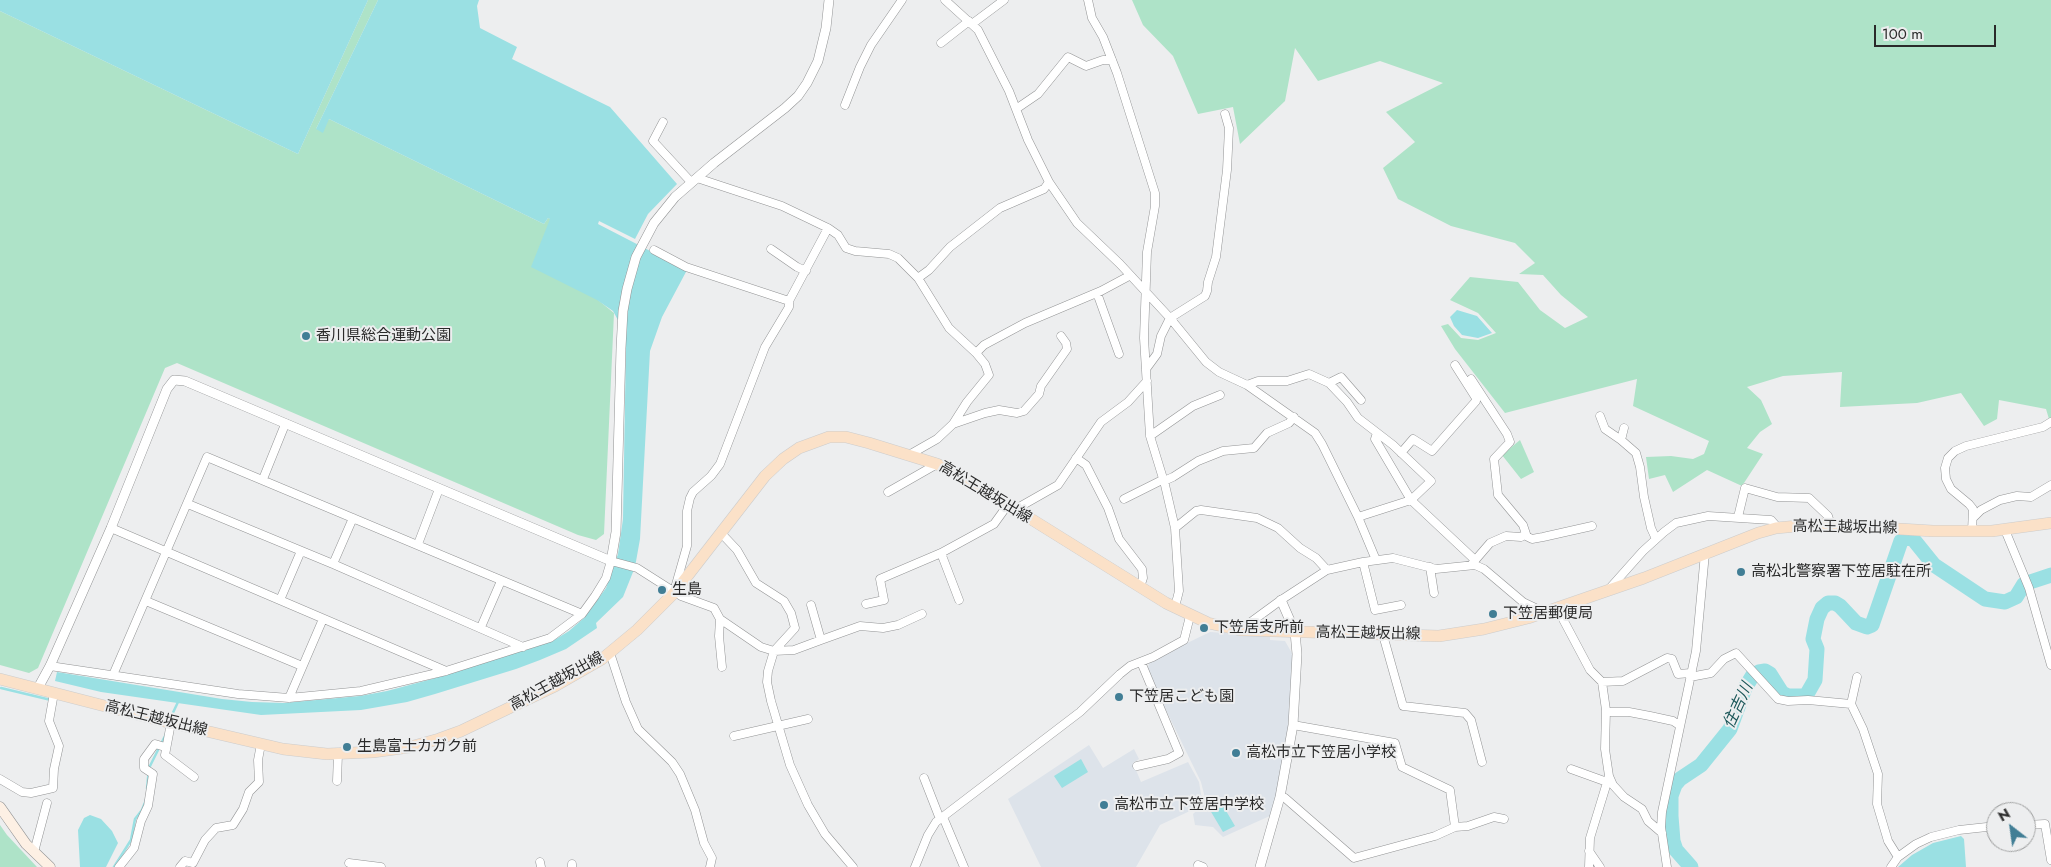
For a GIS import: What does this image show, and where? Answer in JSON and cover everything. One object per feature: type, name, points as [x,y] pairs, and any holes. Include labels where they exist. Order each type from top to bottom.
[{"type":"main road","name":"高松王越坂出線","points":[[0,679],[167,722],[262,744],[327,754],[373,752],[410,747],[461,731],[555,686],[610,653],[637,630],[674,592],[765,476],[798,448],[829,437],[846,437],[938,464],[962,476],[1010,508],[1190,616],[1208,623],[1240,630],[1383,635],[1448,634],[1484,629],[1557,608],[1609,590],[1758,533],[1795,525],[1972,531],[2005,530],[2051,523]]},
{"type":"main road","points":[[0,808],[34,852],[50,867]]},
{"type":"street","points":[[50,666],[185,688],[289,698],[361,691],[446,671],[550,638],[582,614],[606,578],[613,561],[616,532],[620,348],[626,289],[636,258],[654,223],[691,182],[798,96],[818,61],[826,28],[829,0]]},
{"type":"street","points":[[845,105],[860,67],[872,45],[902,0]]},
{"type":"street","points":[[945,0],[978,30],[1049,182],[1077,223],[1170,318],[1206,362],[1219,372],[1247,385],[1308,427],[1322,444],[1358,517],[1376,560]]},
{"type":"street","points":[[941,44],[1004,0]]},
{"type":"street","points":[[1088,0],[1092,18],[1103,37],[1112,60],[1155,194],[1155,206],[1147,252],[1144,338],[1150,436],[1164,480],[1175,528],[1179,591],[1175,607]]},
{"type":"street","points":[[1016,109],[1038,94],[1068,57],[1086,66],[1103,60],[1112,60]]},
{"type":"street","points":[[1146,369],[1157,354],[1161,336],[1170,318],[1205,296],[1207,291],[1216,258],[1227,170],[1229,128],[1224,114]]},
{"type":"street","points":[[663,122],[653,141],[691,182],[782,206],[828,228],[838,235],[846,248],[855,251],[889,254],[898,258],[918,278],[949,328],[985,364],[988,375],[953,424],[937,439],[910,455]]},
{"type":"street","points":[[918,278],[950,247],[1000,208],[1044,189],[1049,182]]},
{"type":"street","points":[[674,592],[687,546],[687,511],[690,498],[693,492],[711,476],[720,464],[765,347],[788,307],[828,228]]},
{"type":"street","points":[[771,249],[797,267],[806,270]]},
{"type":"street","points":[[654,250],[686,267],[789,302]]},
{"type":"street","points":[[976,353],[984,345],[1025,322],[1097,292],[1129,276]]},
{"type":"street","points":[[1097,292],[1119,354]]},
{"type":"street","points":[[953,424],[999,410],[1024,411],[1039,394],[1041,386],[1067,349],[1066,343],[1061,336]]},
{"type":"street","points":[[1455,365],[1507,434],[1510,442],[1494,459],[1498,495],[1523,525],[1526,534],[1524,535]]},
{"type":"street","points":[[1247,385],[1258,382],[1287,381],[1309,374],[1329,383],[1348,402],[1358,418],[1401,453],[1431,481],[1411,500],[1358,517]]},
{"type":"street","points":[[1329,383],[1341,377],[1361,400]]},
{"type":"street","points":[[38,688],[50,666],[111,528],[167,389],[174,380],[185,381],[613,561],[637,568],[674,592],[714,608],[720,619],[751,641],[774,651],[794,650],[860,626],[882,628],[898,624],[922,614]]},
{"type":"street","points":[[1401,453],[1413,439],[1432,451],[1476,401],[1478,395],[1471,380]]},
{"type":"street","points":[[866,604],[884,600],[880,579],[941,552],[994,524],[1010,508],[1058,485],[1101,422],[1128,402],[1147,381]]},
{"type":"street","points":[[1150,436],[1193,406],[1220,395]]},
{"type":"street","points":[[1600,416],[1605,429],[1636,453],[1646,504],[1656,539]]},
{"type":"street","points":[[1124,499],[1173,477],[1198,460],[1238,448],[1254,448],[1267,433],[1289,423],[1294,417]]},
{"type":"street","points":[[1972,531],[1973,509],[1951,489],[1946,479],[1945,468],[1948,458],[1955,451],[1966,446],[2043,427],[2051,422]]},
{"type":"street","points":[[263,479],[284,427],[287,424]]},
{"type":"street","points":[[1621,440],[1624,428]]},
{"type":"street","points":[[1377,433],[1375,438],[1411,500],[1473,563],[1484,569],[1523,602],[1544,612]]},
{"type":"street","points":[[113,675],[207,456],[582,614]]},
{"type":"street","points":[[1076,458],[1086,465],[1108,508],[1119,539],[1142,569],[1143,578],[1140,587]]},
{"type":"street","points":[[888,492],[938,464]]},
{"type":"street","points":[[1972,518],[1980,510],[2000,500],[2017,496],[2031,497],[2051,484]]},
{"type":"street","points":[[1738,517],[1745,488],[1777,497],[1809,498],[1828,516],[1831,525]]},
{"type":"street","points":[[418,544],[439,489]]},
{"type":"street","points":[[188,504],[481,627],[523,647]]},
{"type":"street","points":[[1175,528],[1196,511],[1201,510],[1257,518],[1278,528],[1300,548],[1316,558],[1327,570]]},
{"type":"street","points":[[1609,590],[1656,539],[1676,523],[1708,516],[1738,517],[1771,520],[1778,528]]},
{"type":"street","points":[[333,564],[353,518]]},
{"type":"street","points":[[1240,630],[1327,570],[1376,560],[1403,560],[1445,569],[1473,563],[1490,543],[1506,536],[1521,537],[1524,535],[1532,539],[1592,526]]},
{"type":"street","points":[[111,528],[446,671]]},
{"type":"street","points":[[2005,530],[2025,576],[2051,665]]},
{"type":"street","points":[[722,533],[737,550],[756,583],[784,601],[789,608],[795,628],[774,651],[767,682],[790,766],[808,805],[825,834],[853,867]]},
{"type":"street","points":[[280,600],[301,551]]},
{"type":"street","points":[[941,552],[959,600]]},
{"type":"street","points":[[1667,867],[1662,833],[1664,796],[1691,675],[1700,620],[1705,553]]},
{"type":"street","points":[[1363,562],[1375,610],[1401,606]]},
{"type":"street","points":[[1430,567],[1434,594]]},
{"type":"street","points":[[481,627],[501,581]]},
{"type":"street","points":[[1260,867],[1280,797],[1293,725],[1297,654],[1295,632],[1281,600]]},
{"type":"street","points":[[146,601],[302,666]]},
{"type":"street","points":[[812,605],[821,640]]},
{"type":"street","points":[[1557,608],[1590,670],[1602,682],[1606,712],[1605,750],[1608,779],[1590,838],[1589,867]]},
{"type":"street","points":[[915,867],[928,835],[941,818],[1080,712],[1120,674],[1184,640],[1190,616]]},
{"type":"street","points":[[289,698],[323,619]]},
{"type":"street","points":[[720,619],[719,636],[722,667]]},
{"type":"street","points":[[2045,640],[2051,633]]},
{"type":"street","points":[[1383,635],[1403,706],[1465,713],[1470,720],[1482,762]]},
{"type":"street","points":[[610,653],[626,702],[638,729],[672,762],[680,774],[695,810],[704,843],[712,858],[710,867]]},
{"type":"street","points":[[1602,682],[1623,681],[1667,658],[1672,659],[1678,674],[1711,673],[1724,659],[1736,653],[1778,699],[1851,704]]},
{"type":"street","points":[[1137,766],[1168,759],[1179,753],[1141,662]]},
{"type":"street","points":[[1857,677],[1851,704],[1863,729],[1878,774],[1877,804],[1888,841],[1898,857]]},
{"type":"street","points":[[0,779],[22,792],[31,793],[53,788],[54,768],[59,746],[49,721],[54,693]]},
{"type":"street","points":[[1606,712],[1629,712],[1673,721],[1680,725]]},
{"type":"street","points":[[734,736],[808,719]]},
{"type":"street","points":[[167,722],[165,755],[194,777]]},
{"type":"street","points":[[1293,725],[1395,743],[1402,767],[1450,790],[1455,827]]},
{"type":"street","points":[[119,867],[134,848],[141,821],[148,806],[152,774],[144,768],[144,759],[155,744],[165,747]]},
{"type":"street","points":[[180,867],[185,861],[193,863],[205,840],[216,828],[232,825],[243,810],[249,792],[260,782],[258,760],[262,744]]},
{"type":"street","points":[[337,781],[338,754]]},
{"type":"street","points":[[1571,769],[1608,779],[1624,797],[1642,809],[1648,821],[1662,833]]},
{"type":"street","points":[[924,778],[964,867]]},
{"type":"street","points":[[1280,797],[1285,798],[1354,858],[1435,836],[1455,827],[1468,826],[1494,817],[1504,819]]},
{"type":"street","points":[[34,852],[47,803]]},
{"type":"street","points":[[2036,825],[2045,824],[2051,860]]},
{"type":"street","points":[[1891,867],[1898,857],[1916,844],[1932,837],[1959,830],[1986,827]]},
{"type":"street","points":[[1590,851],[1600,867]]},
{"type":"street","points":[[352,867],[349,863],[381,867]]},
{"type":"shaded area","name":"高松市立下笠居小学校","points":[[1210,632],[1270,636],[1270,640],[1285,641],[1293,655],[1291,724],[1272,815],[1223,837],[1213,827],[1195,825],[1193,814],[1206,802],[1201,782],[1147,671],[1150,661]]},
{"type":"shaded area","name":"高松市立下笠居中学校","points":[[1089,745],[1103,768],[1134,749],[1139,759],[1133,763],[1141,782],[1188,762],[1199,782],[1202,800],[1192,810],[1160,825],[1136,867],[1041,867],[1008,799]]},
{"type":"green space","name":"香川県総合運動公園","points":[[368,0],[378,0],[316,129],[329,119],[544,224],[548,218],[551,219],[598,300],[614,313],[604,534],[596,540],[578,535],[177,363],[165,368],[38,668],[29,673],[0,665],[0,11],[298,154]]},
{"type":"green space","points":[[1132,0],[2051,0],[2051,418],[2049,419],[2046,409],[1999,400],[1997,419],[1984,426],[1961,393],[1917,403],[1840,407],[1842,372],[1783,376],[1747,387],[1761,400],[1772,424],[1760,432],[1747,448],[1763,454],[1742,486],[1707,470],[1673,492],[1665,475],[1649,479],[1646,457],[1671,456],[1693,459],[1704,454],[1709,441],[1633,406],[1637,379],[1505,413],[1455,349],[1441,326],[1448,324],[1461,338],[1478,340],[1496,333],[1478,313],[1450,300],[1470,277],[1518,282],[1540,310],[1565,328],[1588,317],[1561,295],[1543,275],[1519,274],[1535,263],[1515,243],[1451,226],[1398,199],[1383,168],[1415,142],[1386,112],[1443,83],[1380,61],[1318,81],[1295,48],[1285,101],[1240,144],[1233,107],[1198,114],[1173,56],[1143,25]]},
{"type":"green space","points":[[1520,440],[1534,472],[1521,479],[1502,455]]},
{"type":"green space","points":[[0,825],[7,835],[37,867],[0,867]]},
{"type":"water","points":[[0,0],[368,0],[298,154],[0,11]]},
{"type":"water","points":[[378,0],[479,0],[477,6],[480,28],[517,47],[512,59],[610,107],[677,184],[648,214],[635,239],[599,221],[598,224],[687,270],[662,317],[650,351],[640,539],[635,567],[623,597],[596,623],[597,628],[566,649],[516,669],[435,694],[407,702],[361,710],[261,715],[101,692],[55,681],[57,672],[222,699],[252,702],[284,703],[360,696],[432,679],[556,639],[584,618],[606,588],[618,554],[623,519],[626,344],[619,322],[613,311],[597,300],[531,267],[550,219],[548,218],[544,224],[329,119],[323,133],[316,129]]},
{"type":"water","points":[[1457,310],[1477,316],[1492,333],[1478,338],[1462,335],[1454,326],[1450,317]]},
{"type":"water","points":[[1081,759],[1088,772],[1062,788],[1054,776]]},
{"type":"water","points":[[1219,799],[1235,826],[1223,832],[1207,805]]},
{"type":"water","points":[[90,815],[101,819],[112,831],[118,843],[106,867],[80,867],[78,830],[84,818]]},
{"type":"water","points":[[1961,836],[1964,839],[1966,867],[1898,867],[1912,855],[1933,843]]},
{"type":"waterway","name":"住吉川","points":[[1691,867],[1676,850],[1673,841],[1671,796],[1675,785],[1680,779],[1701,765],[1730,729],[1745,688],[1753,675],[1765,671],[1770,674],[1782,693],[1788,696],[1803,696],[1807,694],[1815,680],[1817,649],[1813,639],[1817,619],[1822,608],[1828,603],[1835,603],[1840,606],[1856,623],[1867,627],[1872,625],[1901,541],[1906,538],[1913,539],[1934,565],[1985,599],[2005,602],[2016,597],[2024,584],[2051,575]]},
{"type":"waterway","points":[[1,688],[51,700]]},
{"type":"waterway","points":[[170,719],[178,702]]},
{"type":"waterway","points":[[147,789],[149,768],[166,734]]},
{"type":"waterway","points":[[114,867],[131,840],[135,819],[142,810],[146,800]]},
{"type":"place","name":"香川県総合運動公園","points":[[306,336]]},
{"type":"place","name":"高松北警察署下笠居駐在所","points":[[1741,572]]},
{"type":"place","name":"生島","points":[[662,590]]},
{"type":"place","name":"下笠居郵便局","points":[[1493,614]]},
{"type":"place","name":"下笠居支所前","points":[[1204,628]]},
{"type":"place","name":"下笠居こども園","points":[[1119,697]]},
{"type":"place","name":"生島富士カガク前","points":[[347,747]]},
{"type":"place","name":"高松市立下笠居小学校","points":[[1236,753]]},
{"type":"place","name":"高松市立下笠居中学校","points":[[1104,805]]}]
